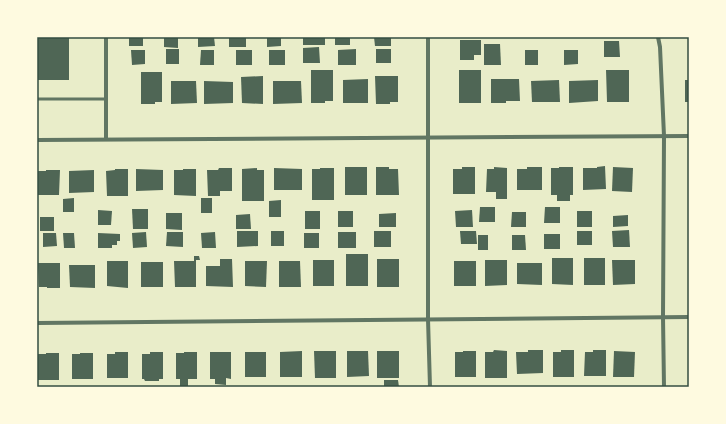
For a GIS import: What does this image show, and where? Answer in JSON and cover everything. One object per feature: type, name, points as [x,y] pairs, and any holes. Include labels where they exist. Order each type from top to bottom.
[{"type":"street","points":[[106,37],[106,139]]},
{"type":"street","points":[[428,37],[428,319],[430,387]]},
{"type":"street","points":[[658,37],[660,47],[664,136],[664,387]]},
{"type":"street","points":[[37,140],[689,136]]},
{"type":"street","points":[[37,323],[689,317]]},
{"type":"lane","points":[[37,99],[106,99]]},
{"type":"building","points":[[37,37],[69,37],[69,80],[37,80]]},
{"type":"building","points":[[129,37],[143,37],[143,46],[129,46]]},
{"type":"building","points":[[164,37],[178,37],[178,48],[164,47]]},
{"type":"building","points":[[198,37],[214,37],[215,46],[198,47]]},
{"type":"building","points":[[229,37],[246,37],[246,47],[229,47]]},
{"type":"building","points":[[267,37],[281,37],[281,46],[267,47]]},
{"type":"building","points":[[303,37],[325,37],[325,45],[303,45]]},
{"type":"building","points":[[335,37],[350,37],[350,45],[335,45]]},
{"type":"building","points":[[374,37],[391,37],[391,46],[375,46]]},
{"type":"building","points":[[460,40],[481,40],[481,55],[474,55],[474,60],[460,60]]},
{"type":"building","points":[[604,41],[619,41],[620,57],[604,57]]},
{"type":"building","points":[[484,44],[500,44],[501,65],[484,65]]},
{"type":"building","points":[[319,47],[320,63],[303,63],[303,48]]},
{"type":"building","points":[[166,49],[179,49],[179,64],[166,64]]},
{"type":"building","points":[[356,49],[356,65],[338,65],[338,50]]},
{"type":"building","points":[[376,49],[391,49],[391,63],[376,63]]},
{"type":"building","points":[[131,50],[145,50],[145,64],[132,65]]},
{"type":"building","points":[[201,50],[214,50],[214,65],[200,65]]},
{"type":"building","points":[[236,50],[252,50],[252,65],[236,65]]},
{"type":"building","points":[[269,50],[285,50],[285,65],[269,65]]},
{"type":"building","points":[[525,50],[538,50],[538,65],[525,65]]},
{"type":"building","points":[[564,50],[578,50],[578,64],[564,65]]},
{"type":"building","points":[[311,70],[333,70],[333,101],[325,101],[325,103],[311,103]]},
{"type":"building","points":[[459,70],[481,70],[481,103],[459,103]]},
{"type":"building","points":[[606,70],[629,70],[629,102],[607,102]]},
{"type":"building","points":[[141,72],[162,72],[162,102],[155,102],[155,104],[141,104]]},
{"type":"building","points":[[263,76],[263,104],[242,103],[241,77]]},
{"type":"building","points":[[375,76],[398,76],[398,102],[390,102],[390,104],[376,104]]},
{"type":"building","points":[[368,79],[368,103],[343,103],[343,80]]},
{"type":"building","points":[[491,79],[519,79],[520,101],[491,103]]},
{"type":"building","points":[[559,80],[560,102],[532,102],[531,81]]},
{"type":"building","points":[[598,80],[598,101],[569,103],[569,81]]},
{"type":"building","points":[[685,80],[689,80],[689,102],[685,102]]},
{"type":"building","points":[[171,81],[196,81],[197,103],[171,104]]},
{"type":"building","points":[[204,81],[233,82],[233,103],[204,104]]},
{"type":"building","points":[[273,81],[301,81],[302,103],[273,104]]},
{"type":"building","points":[[605,166],[606,189],[583,190],[583,168],[597,168]]},
{"type":"building","points":[[345,167],[367,167],[367,195],[345,195]]},
{"type":"building","points":[[376,167],[398,169],[399,195],[376,195]]},
{"type":"building","points":[[462,167],[475,167],[475,194],[453,194],[453,169],[462,169]]},
{"type":"building","points":[[494,167],[507,168],[507,199],[496,199],[496,192],[486,192],[487,169],[494,169]]},
{"type":"building","points":[[527,167],[542,167],[542,190],[517,190],[517,169],[527,169]]},
{"type":"building","points":[[573,167],[573,195],[570,195],[570,201],[557,201],[557,195],[551,195],[551,168]]},
{"type":"building","points":[[613,167],[633,168],[632,192],[612,191]]},
{"type":"building","points":[[219,168],[232,168],[232,191],[220,191],[220,196],[208,196],[207,170],[218,170]]},
{"type":"building","points":[[257,168],[257,170],[264,170],[264,201],[242,201],[242,169]]},
{"type":"building","points":[[274,168],[302,169],[302,190],[274,190]]},
{"type":"building","points":[[334,168],[334,200],[312,200],[312,169]]},
{"type":"building","points":[[128,169],[128,196],[107,196],[106,171]]},
{"type":"building","points":[[136,169],[163,170],[163,190],[136,191]]},
{"type":"building","points":[[196,169],[196,196],[174,195],[174,170]]},
{"type":"building","points":[[60,170],[59,195],[37,195],[38,171]]},
{"type":"building","points":[[94,170],[94,192],[69,193],[69,171]]},
{"type":"building","points":[[74,198],[74,212],[63,212],[63,199]]},
{"type":"building","points":[[201,198],[212,198],[212,213],[201,213]]},
{"type":"building","points":[[281,200],[281,217],[269,217],[269,201]]},
{"type":"building","points":[[480,207],[495,207],[495,222],[479,222]]},
{"type":"building","points":[[545,207],[560,207],[560,223],[544,223]]},
{"type":"building","points":[[132,209],[148,209],[148,229],[133,229]]},
{"type":"building","points":[[98,210],[112,211],[111,225],[98,225]]},
{"type":"building","points":[[472,210],[473,227],[456,227],[455,211]]},
{"type":"building","points":[[305,211],[320,211],[320,229],[305,229]]},
{"type":"building","points":[[338,211],[353,211],[353,227],[338,227]]},
{"type":"building","points":[[577,211],[592,211],[592,227],[577,227]]},
{"type":"building","points":[[512,212],[526,212],[526,227],[511,227]]},
{"type":"building","points":[[166,213],[182,213],[182,230],[166,229]]},
{"type":"building","points":[[396,213],[396,227],[379,227],[379,214]]},
{"type":"building","points":[[250,214],[251,229],[236,229],[236,215]]},
{"type":"building","points":[[628,215],[628,226],[613,227],[613,216]]},
{"type":"building","points":[[40,217],[54,217],[54,231],[40,231]]},
{"type":"building","points":[[629,230],[630,247],[613,247],[612,231]]},
{"type":"building","points":[[237,231],[258,231],[258,246],[237,247]]},
{"type":"building","points":[[271,231],[284,231],[284,246],[271,246]]},
{"type":"building","points":[[374,231],[391,231],[391,247],[374,247]]},
{"type":"building","points":[[460,231],[476,231],[477,244],[461,244]]},
{"type":"building","points":[[577,231],[592,231],[592,245],[577,245]]},
{"type":"building","points":[[146,232],[147,247],[133,248],[132,233]]},
{"type":"building","points":[[167,232],[183,232],[183,247],[166,246]]},
{"type":"building","points":[[215,232],[216,248],[202,248],[201,233]]},
{"type":"building","points":[[338,232],[356,232],[356,248],[338,248]]},
{"type":"building","points":[[43,233],[56,233],[57,246],[43,247]]},
{"type":"building","points":[[63,233],[74,233],[75,248],[64,248]]},
{"type":"building","points":[[98,233],[120,234],[120,241],[117,241],[117,245],[112,245],[112,248],[98,248]]},
{"type":"building","points":[[304,233],[319,233],[319,248],[304,248]]},
{"type":"building","points":[[544,234],[560,234],[560,249],[544,249]]},
{"type":"building","points":[[478,235],[488,235],[488,250],[478,250]]},
{"type":"building","points":[[512,235],[525,235],[526,250],[512,250]]},
{"type":"building","points":[[346,254],[368,254],[368,286],[346,286]]},
{"type":"building","points":[[194,256],[199,256],[200,260],[196,260],[196,287],[175,287],[174,261],[194,261]]},
{"type":"building","points":[[552,258],[573,258],[573,285],[552,284]]},
{"type":"building","points":[[584,258],[605,258],[605,285],[584,285]]},
{"type":"building","points":[[220,259],[232,259],[233,287],[206,286],[206,266],[220,266]]},
{"type":"building","points":[[377,259],[399,259],[399,287],[377,287]]},
{"type":"building","points":[[313,260],[334,260],[334,286],[313,286]]},
{"type":"building","points":[[485,260],[507,260],[507,285],[485,286]]},
{"type":"building","points":[[612,260],[635,260],[635,284],[613,285]]},
{"type":"building","points":[[107,261],[128,261],[128,288],[107,286]]},
{"type":"building","points":[[245,261],[267,261],[266,287],[245,286]]},
{"type":"building","points":[[279,261],[300,261],[301,287],[279,287]]},
{"type":"building","points":[[454,261],[476,261],[476,286],[454,286]]},
{"type":"building","points":[[141,262],[163,262],[163,287],[141,287]]},
{"type":"building","points":[[38,263],[60,263],[60,288],[39,287]]},
{"type":"building","points":[[517,263],[542,263],[542,285],[517,284]]},
{"type":"building","points":[[69,265],[95,265],[95,288],[70,287]]},
{"type":"building","points":[[494,350],[507,351],[507,378],[485,378],[485,352],[493,352]]},
{"type":"building","points":[[528,350],[543,350],[543,373],[517,374],[516,352],[528,352]]},
{"type":"building","points":[[561,350],[574,350],[574,377],[553,377],[553,352],[561,352]]},
{"type":"building","points":[[593,350],[606,350],[606,376],[584,376],[585,352],[593,352]]},
{"type":"building","points":[[302,351],[302,377],[280,377],[280,352]]},
{"type":"building","points":[[314,351],[336,351],[336,378],[315,378]]},
{"type":"building","points":[[347,351],[368,351],[369,376],[347,377]]},
{"type":"building","points":[[377,351],[399,351],[399,378],[377,378]]},
{"type":"building","points":[[476,351],[476,377],[455,377],[455,352]]},
{"type":"building","points":[[614,351],[635,352],[634,377],[613,377]]},
{"type":"building","points":[[115,352],[128,352],[128,378],[107,378],[107,354],[115,354]]},
{"type":"building","points":[[150,352],[163,352],[163,379],[159,379],[159,381],[145,381],[142,379],[142,354],[150,354]]},
{"type":"building","points":[[197,352],[197,379],[188,379],[188,387],[180,387],[180,379],[176,379],[176,353]]},
{"type":"building","points":[[210,352],[231,352],[231,379],[226,378],[226,385],[215,384],[215,379],[210,379]]},
{"type":"building","points":[[245,352],[266,352],[266,377],[245,377]]},
{"type":"building","points":[[59,353],[59,380],[38,380],[38,354]]},
{"type":"building","points":[[93,353],[93,379],[72,379],[72,354]]},
{"type":"building","points":[[384,380],[398,380],[399,387],[384,387]]}]
